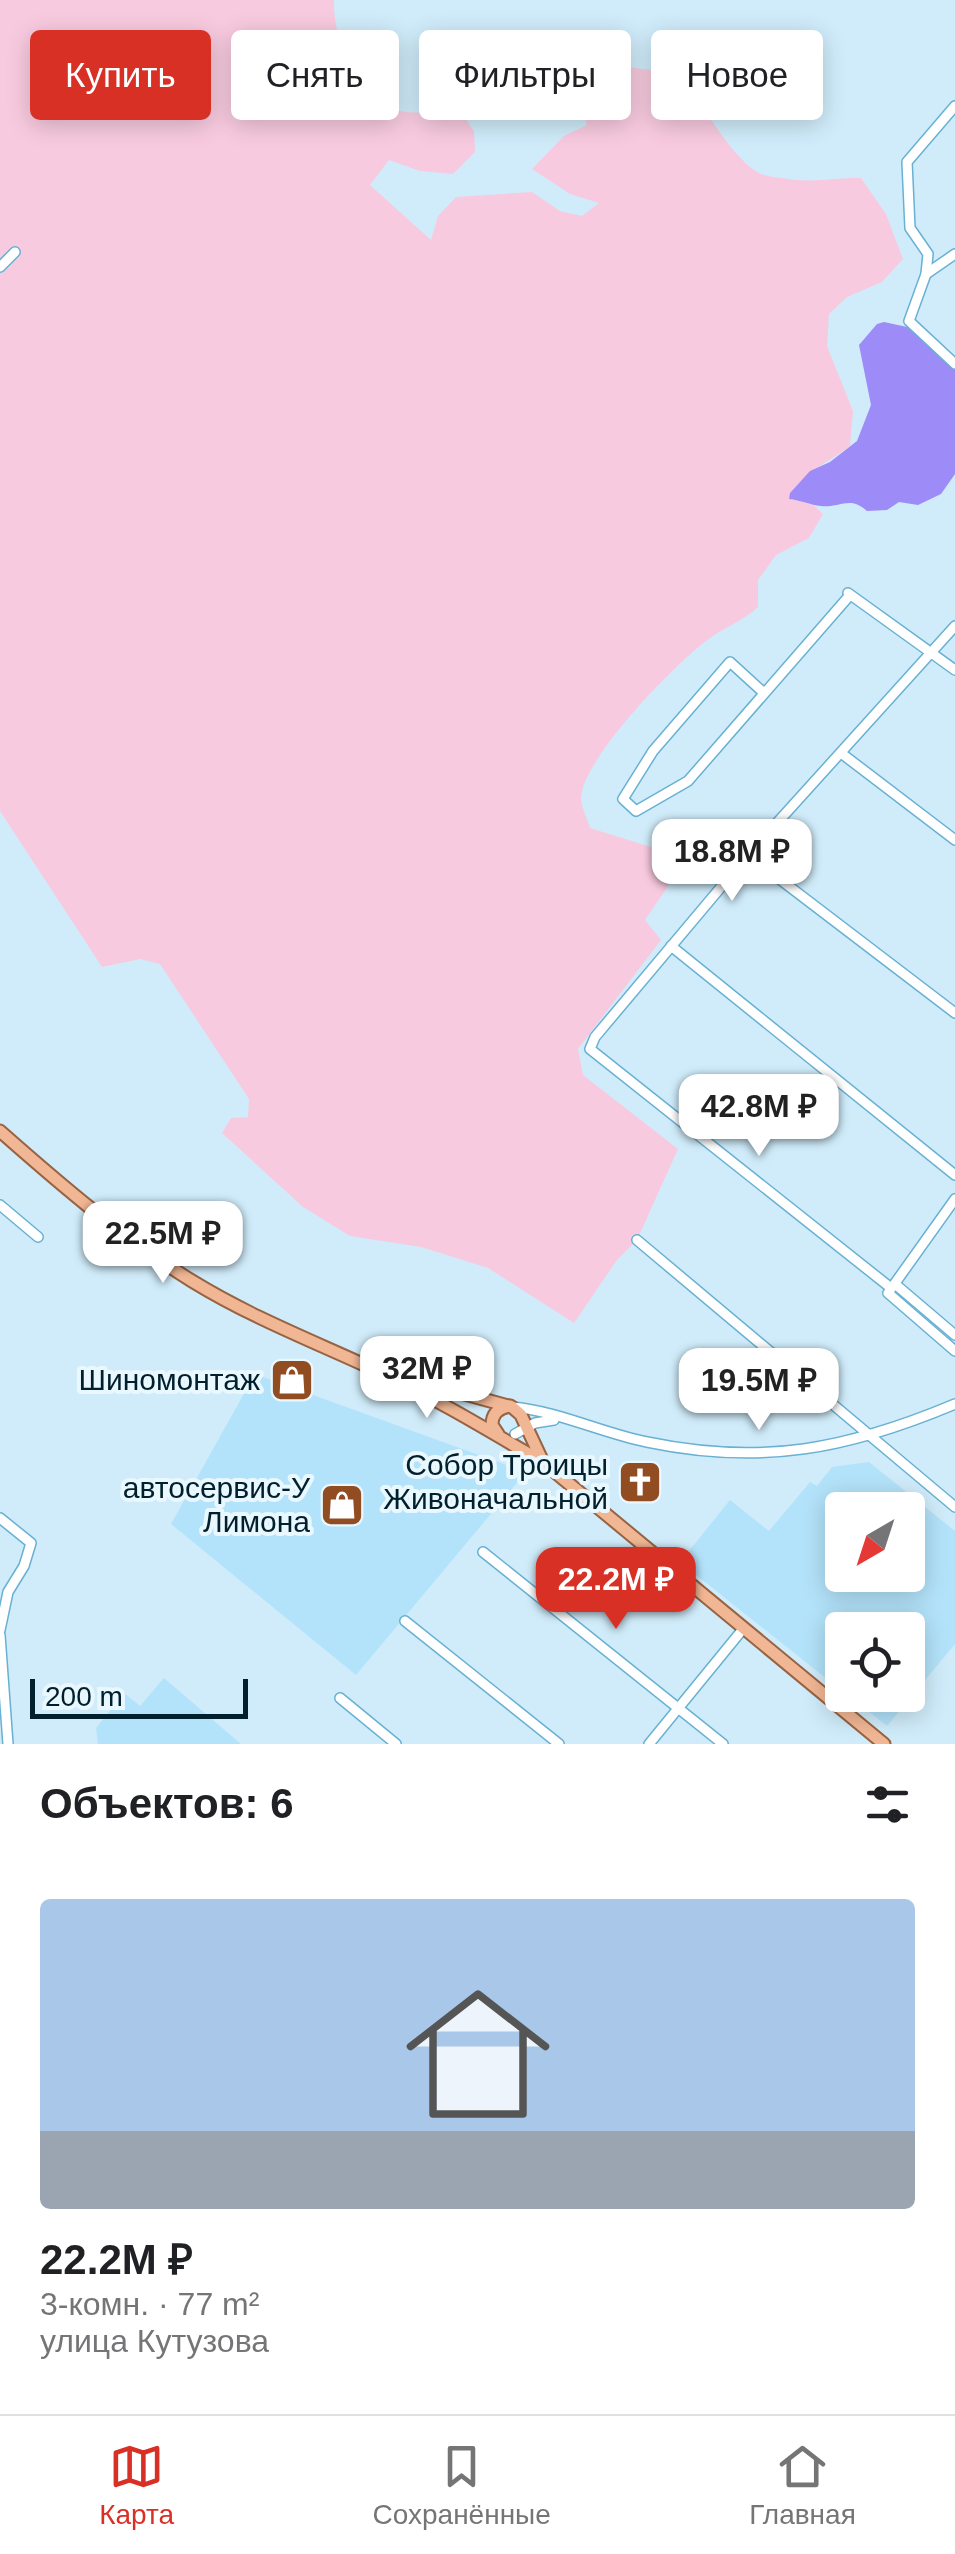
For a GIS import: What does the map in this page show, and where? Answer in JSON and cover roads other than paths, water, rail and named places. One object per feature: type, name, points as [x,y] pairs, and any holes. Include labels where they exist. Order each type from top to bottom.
[{"type":"main road","points":[[0,1130],[126,1234],[192,1281],[285,1330],[372,1368],[500,1436],[544,1464],[884,1744]]},
{"type":"main road","points":[[372,1368],[511,1406],[544,1464]]},
{"type":"main road","points":[[500,1436],[492,1425],[494,1416],[511,1406]]},
{"type":"main road","points":[[500,1436],[521,1427]]},
{"type":"street","points":[[955,106],[906,162],[910,228],[928,254],[926,274],[909,321],[955,364]]},
{"type":"street","points":[[0,267],[14,252]]},
{"type":"street","points":[[926,274],[955,254]]},
{"type":"street","points":[[764,694],[730,662],[653,751],[623,799],[636,811],[688,781],[764,694],[848,594],[955,670]]},
{"type":"street","points":[[955,626],[748,855],[594,1037],[590,1049],[891,1288],[955,1334]]},
{"type":"street","points":[[841,753],[955,840]]},
{"type":"street","points":[[748,855],[955,1013]]},
{"type":"street","points":[[671,946],[955,1176]]},
{"type":"street","points":[[891,1288],[955,1200]]},
{"type":"street","points":[[0,1204],[38,1237]]},
{"type":"street","points":[[636,1240],[955,1507]]},
{"type":"street","points":[[891,1288],[955,1351]]},
{"type":"street","points":[[511,1406],[649,1442],[742,1454],[826,1448],[870,1437],[955,1404]]},
{"type":"street","points":[[521,1427],[562,1420]]},
{"type":"street","points":[[0,1518],[31,1543],[24,1566],[8,1592],[0,1633],[8,1744]]},
{"type":"street","points":[[483,1552],[723,1744]]},
{"type":"street","points":[[406,1620],[559,1744]]},
{"type":"street","points":[[649,1744],[744,1629]]},
{"type":"street","points":[[340,1698],[396,1744]]},
{"type":"place","name":"Шиномонтаж","points":[[292,1380]]},
{"type":"place","name":"Собор Троицы Живоначальной","points":[[640,1482]]},
{"type":"place","name":"автосервис-У Лимона","points":[[342,1505]]}]
